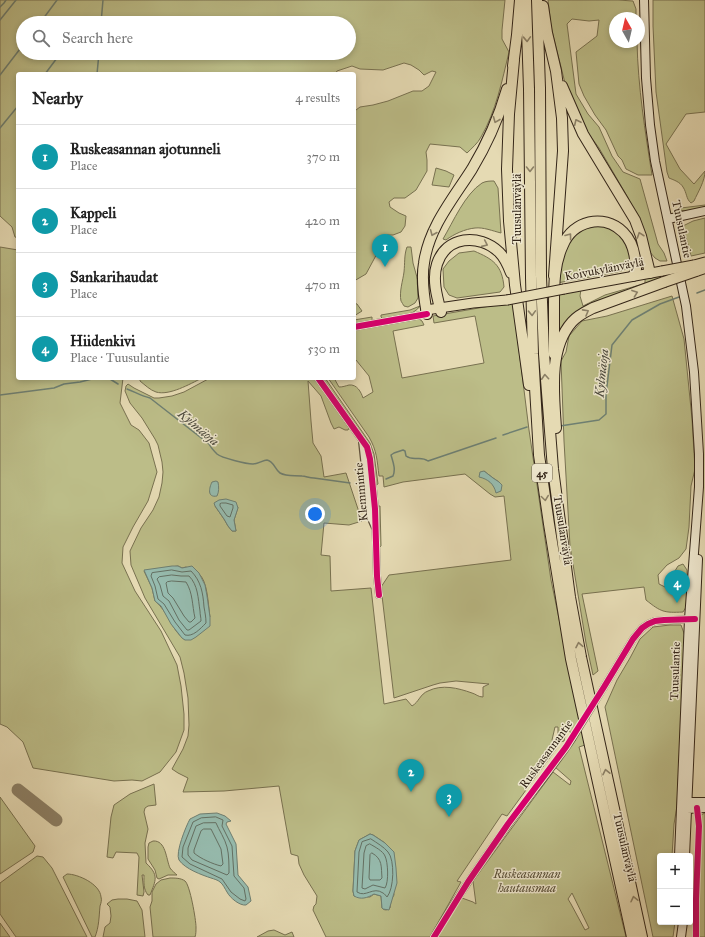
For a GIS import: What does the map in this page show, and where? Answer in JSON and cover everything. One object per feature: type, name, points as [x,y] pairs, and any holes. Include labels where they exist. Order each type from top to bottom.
[{"type":"highway","points":[[520,0],[509,114],[507,168],[509,221],[515,285],[539,455]]},
{"type":"highway","name":"Tuusulanväylä","points":[[526,0],[532,332],[539,455],[571,659],[632,937]]},
{"type":"highway","name":"Tuusulanväylä","points":[[537,0],[540,95],[541,276],[544,354],[552,461],[570,598],[581,657],[642,937]]},
{"type":"highway","points":[[542,0],[547,33],[556,71],[562,118],[563,151],[554,276],[554,370],[559,522]]},
{"type":"highway","points":[[427,312],[423,285],[423,273],[430,240],[440,219],[472,169],[492,131],[502,106],[514,60]]},
{"type":"highway","points":[[556,71],[583,134],[634,220],[641,236],[650,273]]},
{"type":"highway","points":[[554,276],[559,254],[568,236],[574,230],[590,222],[608,223],[615,226],[628,238],[634,253],[637,269],[633,276]]},
{"type":"highway","points":[[440,310],[436,288],[436,265],[446,249],[460,241],[476,240],[485,242],[499,252],[509,266],[515,285]]},
{"type":"highway","points":[[554,370],[561,340],[572,322],[581,314],[605,303],[698,268]]},
{"type":"main road","name":"Tuusulantie","points":[[644,0],[646,78],[650,124],[655,162],[687,313],[702,454],[699,487],[700,513],[692,619],[685,805],[685,853]]},
{"type":"main road","points":[[668,219],[705,211]]},
{"type":"main road","name":"Koivukylänväylä","points":[[427,312],[473,307],[662,271],[698,268],[705,262]]},
{"type":"main road","points":[[685,805],[705,802]]},
{"type":"main road","name":"Tuusulantie","points":[[679,853],[685,805]]},
{"type":"main road","points":[[685,805],[705,808]]},
{"type":"main road","points":[[679,925],[681,937]]},
{"type":"main road","points":[[681,937],[683,925]]},
{"type":"street","name":"Koivukylänväylä","points":[[356,327],[405,318],[416,313],[427,312]]},
{"type":"street","name":"Klemmintie","points":[[319,380],[362,440],[369,506],[371,519],[375,530],[379,595]]},
{"type":"street","name":"Ruskeasannantie","points":[[434,937],[468,882],[508,824],[572,739],[633,639],[642,628],[655,621],[692,619]]},
{"type":"green space","points":[[0,0],[505,0],[502,39],[509,52],[495,106],[481,137],[467,153],[460,147],[430,144],[426,152],[427,171],[416,190],[405,198],[394,198],[389,202],[390,207],[406,216],[405,226],[401,232],[393,235],[387,235],[366,274],[356,280],[356,110],[360,107],[388,101],[413,91],[422,91],[429,86],[436,72],[432,71],[424,75],[411,65],[404,63],[383,70],[360,69],[352,66],[336,72],[16,72],[16,237],[12,227],[0,216]]},
{"type":"green space","points":[[548,0],[633,1],[636,12],[609,12],[609,48],[637,48],[640,92],[652,175],[638,175],[626,169],[606,130],[584,96],[579,84],[576,52],[597,36],[599,20],[589,21],[572,19],[567,24],[576,94],[588,114],[599,127],[612,156],[623,172],[640,179],[658,244],[667,261],[660,261],[650,252],[640,221],[627,196],[599,148],[583,126],[566,87],[551,27]]},
{"type":"green space","points":[[653,0],[705,0],[705,112],[686,114],[666,144],[680,169],[694,184],[705,171],[701,186],[694,201],[691,203],[688,200],[682,185],[669,178],[667,172],[656,92]]},
{"type":"green space","points":[[436,168],[454,175],[449,187],[432,185]]},
{"type":"green space","points":[[486,181],[494,181],[498,188],[501,233],[475,228],[467,229],[446,240],[443,239],[470,194],[482,183]]},
{"type":"green space","points":[[705,205],[705,208],[685,211],[679,210],[681,208]]},
{"type":"green space","points":[[705,218],[705,253],[691,256],[683,226],[693,221]]},
{"type":"green space","points":[[599,224],[620,233],[629,248],[631,265],[624,270],[617,272],[557,283],[562,254],[576,231]]},
{"type":"green space","points":[[0,247],[16,250],[16,380],[123,380],[120,403],[131,425],[139,430],[149,443],[157,472],[148,501],[123,547],[122,563],[135,591],[161,631],[177,665],[181,686],[184,730],[176,752],[160,772],[142,781],[114,781],[33,768],[23,742],[7,727],[0,724]]},
{"type":"green space","points":[[407,247],[411,247],[413,263],[418,281],[418,298],[415,303],[408,307],[404,306],[401,301],[401,290]]},
{"type":"green space","points":[[474,251],[491,260],[499,268],[504,287],[500,292],[457,298],[449,295],[444,287],[443,269],[449,261],[459,253]]},
{"type":"green space","points":[[670,274],[668,278],[591,306],[557,344],[556,294],[581,289],[580,296],[583,306],[605,295],[643,284],[645,283],[645,278]]},
{"type":"green space","points":[[672,296],[684,339],[692,419],[695,469],[691,486],[689,527],[686,549],[679,558],[667,565],[658,575],[659,584],[665,587],[678,566],[683,564],[687,570],[688,604],[683,612],[663,611],[646,600],[644,587],[582,594],[598,671],[593,675],[586,643],[570,546],[561,361],[566,352],[569,336],[582,321],[607,316]]},
{"type":"green space","name":"Ruskeasannan hautausmaa","points":[[513,302],[529,430],[551,580],[585,745],[579,747],[626,937],[437,937],[443,925],[462,898],[476,904],[473,881],[553,772],[570,785],[571,781],[555,767],[575,740],[567,727],[564,741],[560,742],[558,727],[555,727],[552,740],[557,747],[556,749],[507,816],[502,814],[457,881],[461,882],[430,937],[326,937],[313,910],[316,904],[317,896],[304,875],[299,864],[298,856],[291,854],[279,786],[224,791],[183,792],[188,778],[172,769],[188,736],[188,698],[184,673],[180,657],[145,598],[131,565],[130,551],[159,497],[163,472],[162,462],[155,439],[142,418],[130,403],[125,391],[126,386],[128,384],[154,398],[159,398],[184,392],[206,380],[316,380],[349,428],[348,430],[339,427],[334,429],[321,396],[308,381],[313,443],[321,456],[324,477],[346,473],[362,521],[349,525],[324,523],[321,555],[330,556],[331,591],[371,588],[384,704],[406,699],[412,706],[425,692],[444,687],[473,693],[483,697],[483,687],[489,684],[456,681],[440,683],[394,698],[381,587],[389,575],[511,560],[504,496],[495,497],[465,474],[403,482],[384,487],[383,476],[379,476],[372,442],[329,380],[335,380],[339,387],[352,385],[356,387],[360,391],[363,398],[373,392],[369,376],[356,360],[356,330],[419,319],[424,325],[393,331],[402,378],[484,363],[475,316],[434,323],[433,316]],"holes":[[[484,471],[499,482],[495,487],[486,478]],[[215,506],[238,507],[234,520],[236,531],[232,531]],[[178,566],[194,570],[201,576],[206,587],[210,617],[185,640],[176,631],[163,610],[155,601],[152,588],[144,571]],[[370,834],[385,843],[394,895],[391,900],[390,908],[387,910],[382,908],[381,896],[374,894],[370,897],[354,896],[355,851],[359,840]],[[572,893],[589,928],[585,930],[568,899]]]},
{"type":"green space","points":[[356,304],[357,304],[362,311],[356,315]]},
{"type":"green space","points":[[420,306],[417,310],[403,316],[383,319],[381,317],[381,315],[410,310]]},
{"type":"green space","points":[[372,317],[372,321],[356,324],[356,320]]},
{"type":"green space","points":[[198,380],[179,389],[161,393],[150,389],[140,381]]},
{"type":"green space","points":[[323,380],[326,380],[370,443],[374,454],[378,484],[376,485],[367,443]]},
{"type":"green space","points":[[377,506],[380,506],[381,546],[379,548]]},
{"type":"green space","points":[[681,625],[685,636],[677,806],[672,853],[657,853],[657,925],[675,925],[673,937],[653,937],[605,707],[617,680],[640,639],[653,627]]},
{"type":"green space","points":[[154,784],[156,805],[148,806],[145,808],[144,812],[148,829],[145,843],[146,863],[155,874],[155,881],[150,895],[148,895],[146,893],[144,883],[144,875],[142,875],[143,896],[137,895],[139,857],[137,853],[116,852],[113,858],[107,857],[111,817],[114,805],[130,794]]},
{"type":"green space","points":[[0,797],[35,846],[33,852],[0,874]]},
{"type":"green space","points":[[705,813],[705,937],[698,937],[701,815]]},
{"type":"green space","points":[[153,841],[161,844],[165,851],[170,868],[177,875],[168,875],[159,879],[157,878],[155,870],[148,859],[149,843]]},
{"type":"green space","points":[[37,856],[43,857],[52,868],[87,937],[16,937],[0,914],[0,883]]},
{"type":"green space","points":[[67,874],[72,874],[88,881],[100,892],[101,900],[98,926],[95,937],[92,937],[63,877]]},
{"type":"green space","points":[[170,878],[182,879],[187,884],[191,895],[195,917],[195,937],[153,937],[150,907],[152,892],[156,884],[161,880]]},
{"type":"green space","points":[[118,899],[137,901],[142,910],[145,937],[103,937],[105,927],[110,923],[111,916],[110,907],[107,904],[112,900]]},
{"type":"green space","points":[[0,923],[10,937],[0,937]]},
{"type":"green space","points":[[274,930],[285,935],[292,932],[294,937],[257,937],[268,931]]},
{"type":"water","points":[[484,471],[502,485],[501,491],[496,493],[490,482],[479,477],[480,472]]},
{"type":"water","points":[[212,482],[218,482],[219,488],[217,496],[212,496],[210,494],[210,487]]},
{"type":"water","points":[[226,499],[236,502],[238,508],[234,520],[236,531],[232,531],[228,526],[214,503],[219,500]]},
{"type":"water","points":[[172,566],[182,568],[192,566],[199,573],[205,585],[210,626],[191,640],[185,640],[182,638],[171,624],[161,606],[155,601],[152,588],[144,570]]},
{"type":"water","points":[[217,813],[225,816],[231,821],[227,822],[226,824],[236,844],[238,875],[248,887],[251,901],[246,905],[238,903],[233,899],[219,881],[185,866],[178,857],[178,852],[184,833],[190,819],[200,814]]},
{"type":"water","points":[[370,834],[385,843],[394,852],[397,883],[389,910],[382,908],[381,896],[374,894],[362,898],[354,896],[355,851],[359,840]]},
{"type":"waterway","name":"Kylmäoja","points":[[0,7],[6,0]]},
{"type":"waterway","points":[[0,20],[16,0]]},
{"type":"waterway","points":[[45,16],[57,0]]},
{"type":"waterway","points":[[102,16],[103,0]]},
{"type":"waterway","points":[[0,75],[16,54]]},
{"type":"waterway","points":[[46,72],[56,60]]},
{"type":"waterway","points":[[97,72],[98,60]]},
{"type":"waterway","points":[[0,128],[16,108]]},
{"type":"waterway","name":"Kylmäoja","points":[[697,293],[705,290]]},
{"type":"waterway","name":"Kylmäoja","points":[[560,426],[599,420],[606,414],[606,394],[612,345],[632,320],[660,304],[679,297]]},
{"type":"waterway","name":"Kylmäoja","points":[[0,395],[54,388],[64,384],[88,380]]},
{"type":"waterway","name":"Kylmäoja","points":[[112,380],[118,384]]},
{"type":"waterway","name":"Kylmäoja","points":[[127,389],[150,398],[209,444],[220,456],[250,464],[267,460],[271,462],[278,472],[285,475],[303,476],[350,483]]},
{"type":"waterway","name":"Kylmäoja","points":[[503,435],[527,427]]},
{"type":"waterway","name":"Kylmäoja","points":[[386,479],[393,476],[394,473],[391,455],[394,453],[403,450],[409,458],[425,459],[428,461],[496,438]]},
{"type":"taxiway","points":[[18,790],[56,820]]},
{"type":"cycle path","points":[[356,327],[427,314]]},
{"type":"cycle path","points":[[319,380],[367,447],[370,459],[375,509],[379,595]]},
{"type":"cycle path","points":[[434,937],[468,882],[508,824],[566,747],[633,639],[642,628],[655,621],[695,619]]},
{"type":"cycle path","points":[[696,937],[699,826],[697,808]]},
{"type":"place","name":"Ruskeasannan ajotunneli","points":[[385,267]]},
{"type":"place","name":"Hiidenkivi","points":[[677,603]]},
{"type":"place","name":"Kappeli","points":[[411,792]]},
{"type":"place","name":"Sankarihaudat","points":[[449,817]]}]
